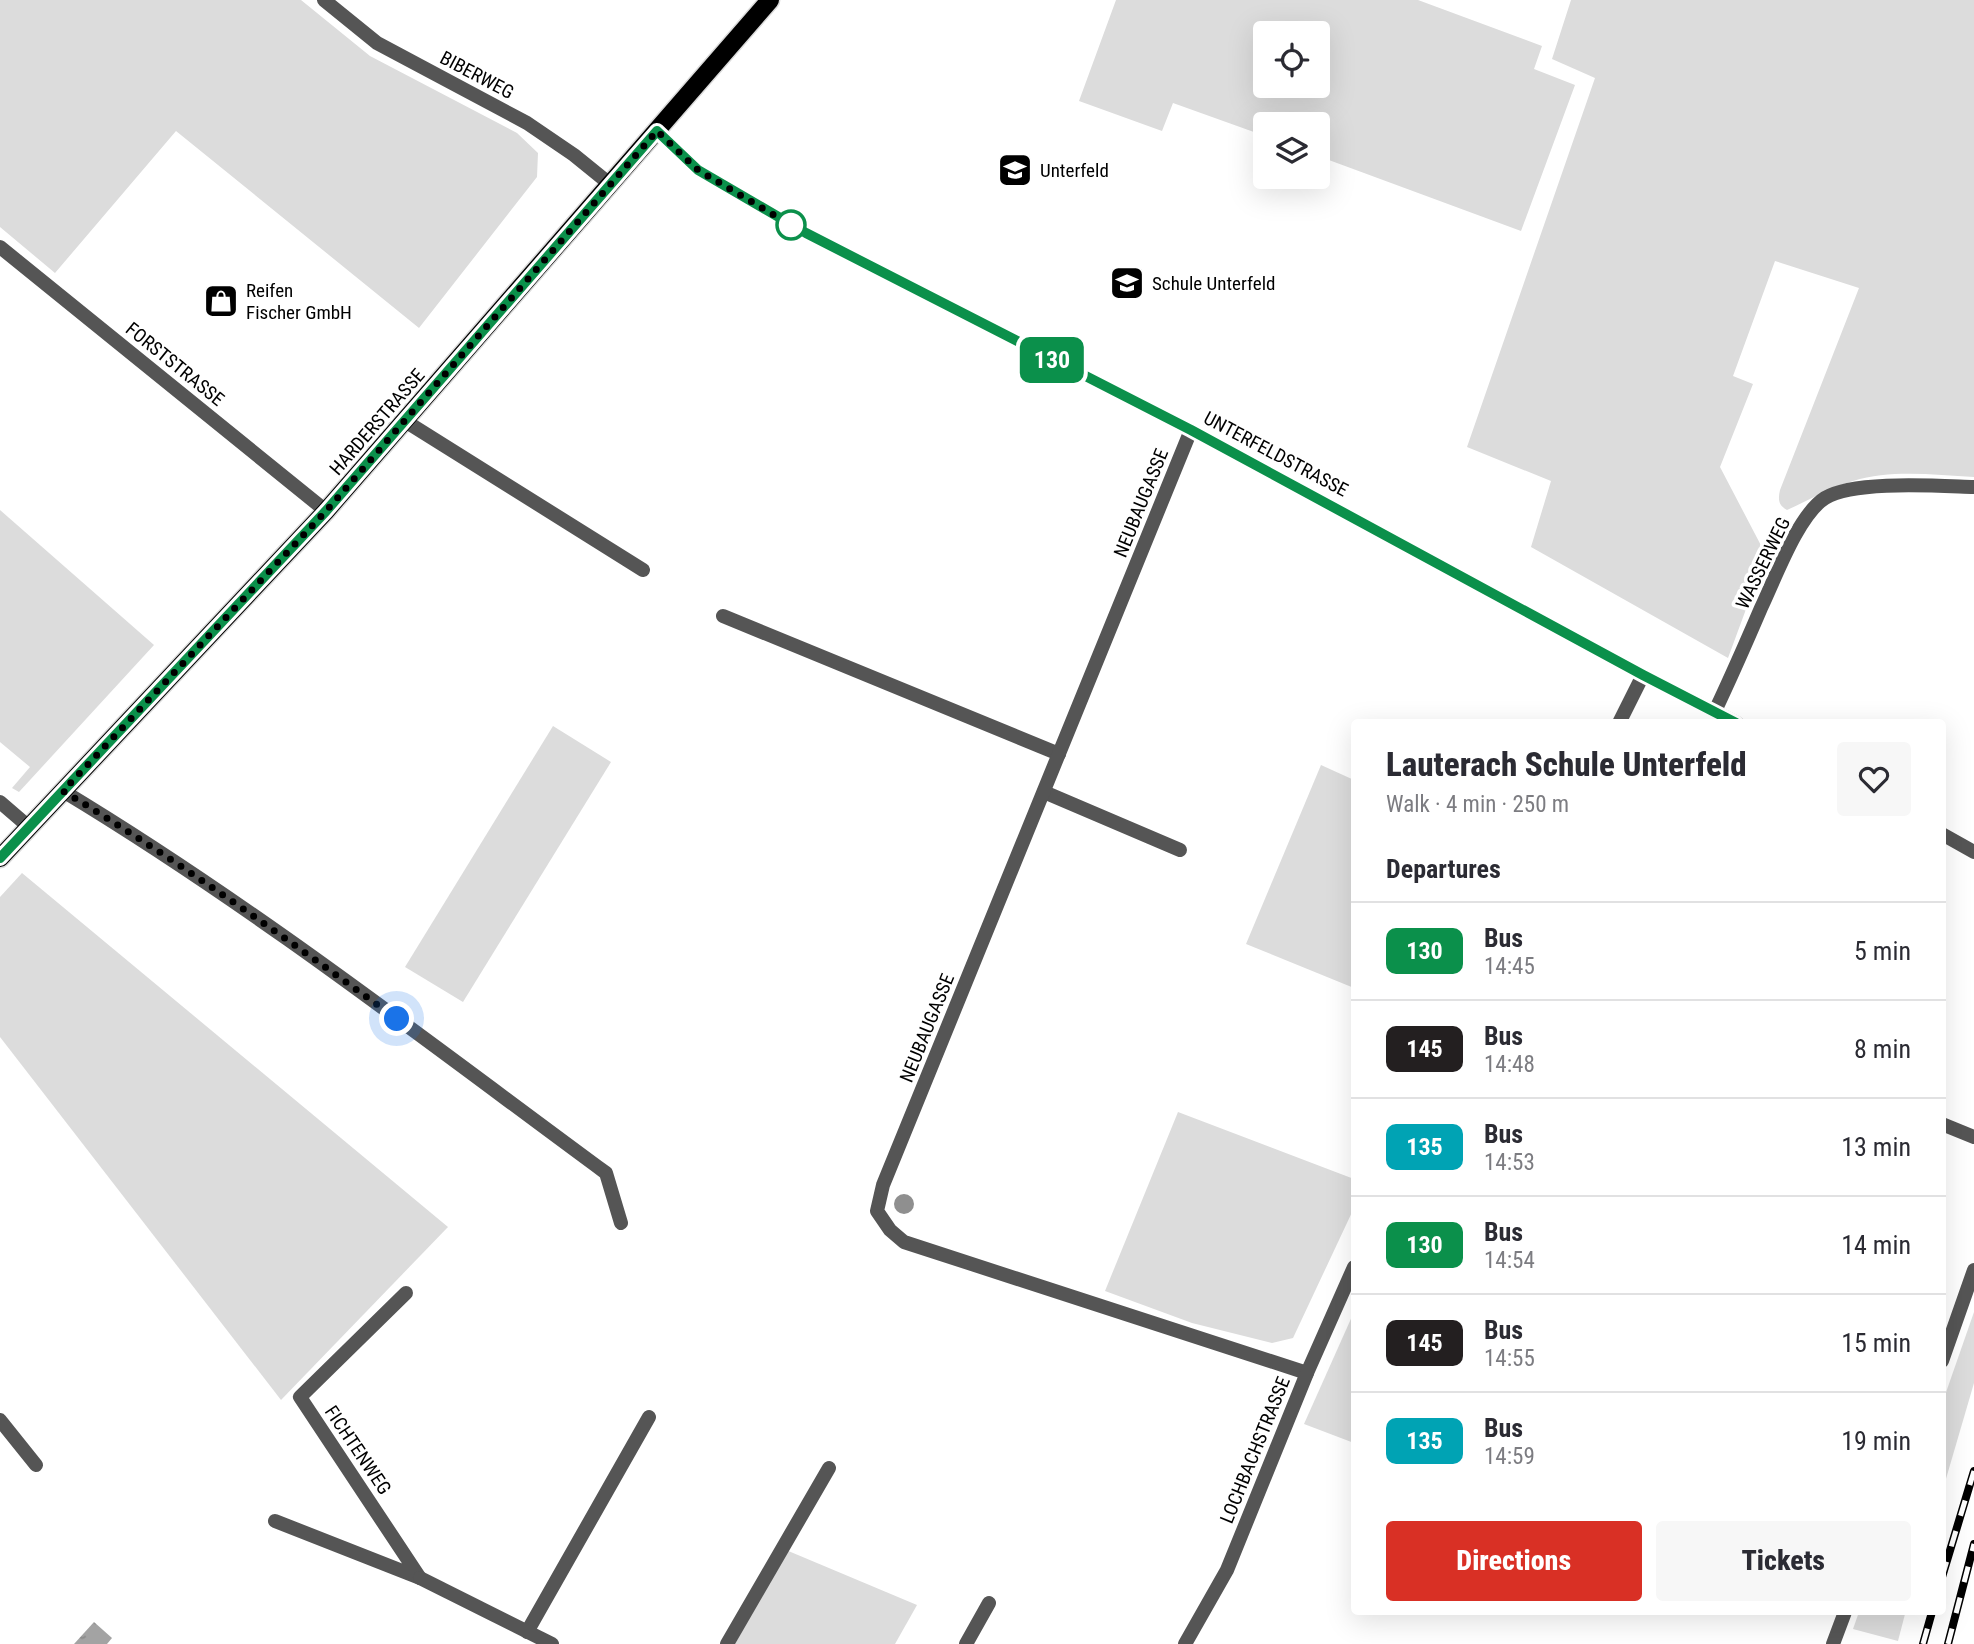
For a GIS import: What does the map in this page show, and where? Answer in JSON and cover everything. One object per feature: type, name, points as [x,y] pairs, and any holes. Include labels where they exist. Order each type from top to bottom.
[{"type":"main road","name":"HARDERSTRASSE","points":[[0,858],[326,511],[770,0]]},
{"type":"street","name":"BIBERWEG","points":[[324,0],[377,43],[527,123],[574,155],[611,185]]},
{"type":"street","name":"UNTERFELDSTRASSE","points":[[657,131],[698,170],[806,233],[1191,430],[1643,675],[1730,719]]},
{"type":"street","name":"FORSTSTRASSE","points":[[0,247],[326,511]]},
{"type":"street","points":[[405,422],[643,570]]},
{"type":"street","name":"NEUBAUGASSE","points":[[1191,430],[883,1185],[877,1211],[890,1230],[904,1242],[1307,1373]]},
{"type":"street","name":"WASSERWEG","points":[[1716,711],[1787,551],[1804,520],[1825,498],[1852,490],[1903,485],[1974,487]]},
{"type":"street","points":[[723,616],[1059,754]]},
{"type":"street","points":[[1621,719],[1643,675]]},
{"type":"street","points":[[63,791],[114,821],[218,890],[606,1172],[621,1223]]},
{"type":"street","points":[[1044,792],[1180,850]]},
{"type":"street","points":[[0,802],[29,827]]},
{"type":"street","points":[[1946,836],[1974,852]]},
{"type":"street","points":[[1946,1126],[1974,1136]]},
{"type":"street","points":[[1946,1350],[1974,1270]]},
{"type":"street","name":"LOCHBACHSTRASSE","points":[[1185,1644],[1227,1570],[1307,1373],[1351,1274]]},
{"type":"street","name":"FICHTENWEG","points":[[406,1293],[300,1397],[420,1578]]},
{"type":"street","points":[[527,1632],[649,1417]]},
{"type":"street","points":[[0,1420],[36,1465]]},
{"type":"street","points":[[727,1644],[829,1468]]},
{"type":"street","name":"FICHTENWEG","points":[[275,1521],[420,1578],[552,1644]]},
{"type":"street","points":[[966,1644],[989,1604]]},
{"type":"street","points":[[1833,1644],[1844,1615]]},
{"type":"shaded area","points":[[0,0],[301,0],[370,56],[517,133],[538,153],[537,177],[419,328],[176,131],[55,273],[0,227]]},
{"type":"shaded area","points":[[1116,0],[1418,0],[1542,46],[1534,69],[1575,85],[1521,231],[1330,160],[1330,112],[1253,112],[1253,132],[1173,103],[1162,131],[1079,101]]},
{"type":"shaded area","points":[[1571,0],[1974,0],[1974,477],[1913,474],[1868,477],[1844,484],[1787,510],[1780,504],[1780,490],[1859,288],[1775,261],[1733,376],[1753,384],[1720,467],[1766,555],[1728,658],[1531,547],[1551,481],[1467,447],[1595,78],[1552,59]]},
{"type":"shaded area","points":[[0,510],[154,645],[19,792],[12,788],[30,767],[0,742]]},
{"type":"shaded area","points":[[553,726],[611,762],[463,1002],[405,967]]},
{"type":"shaded area","points":[[1321,765],[1351,779],[1351,987],[1246,944]]},
{"type":"shaded area","points":[[22,873],[448,1227],[281,1400],[0,1037],[0,897]]},
{"type":"shaded area","points":[[1178,1112],[1351,1178],[1351,1214],[1293,1338],[1272,1343],[1192,1323],[1105,1291]]},
{"type":"shaded area","points":[[1974,1312],[1974,1383],[1946,1479],[1946,1392]]},
{"type":"shaded area","points":[[1351,1319],[1351,1442],[1304,1424]]},
{"type":"shaded area","points":[[786,1550],[917,1605],[895,1644],[735,1644]]},
{"type":"shaded area","points":[[1858,1615],[1905,1615],[1898,1641],[1853,1629]]},
{"type":"water","points":[[94,1622],[112,1638],[107,1644],[74,1644]]},
{"type":"railway","points":[[1946,1564],[1974,1471]]},
{"type":"railway","points":[[1948,1644],[1974,1544]]},
{"type":"railway","points":[[1923,1644],[1931,1615]]},
{"type":"bus line","name":"130","points":[[0,858],[326,511],[657,131],[698,170],[806,233],[1191,430],[1729,719]]},
{"type":"place","name":"Unterfeld","points":[[1015,170]]},
{"type":"place","name":"Schule Unterfeld","points":[[1127,283]]},
{"type":"place","name":"Reifen Fischer GmbH","points":[[221,301]]},
{"type":"route","points":[[397,1019],[218,890],[114,821],[63,791],[326,511],[657,131],[698,170],[791,225]]}]
